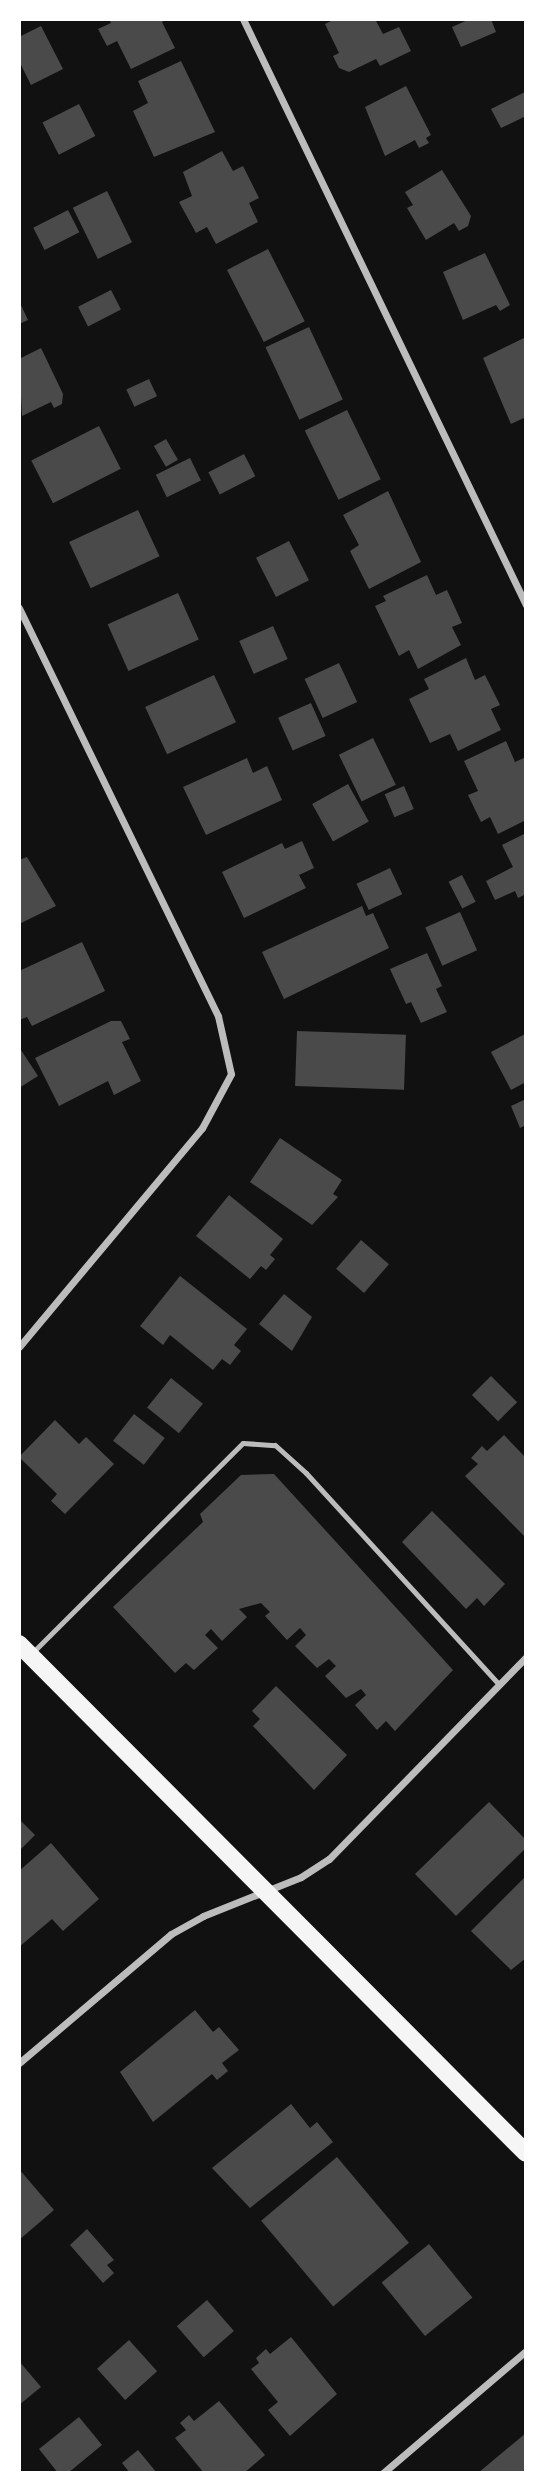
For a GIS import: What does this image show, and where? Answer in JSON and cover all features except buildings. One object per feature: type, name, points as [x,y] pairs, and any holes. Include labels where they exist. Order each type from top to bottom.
[{"type":"main road","points":[[25,1649],[264,1894],[526,2153]]},
{"type":"street","points":[[243,19],[526,605]]},
{"type":"street","points":[[19,608],[218,1016],[230,1074],[202,1128],[19,1347]]},
{"type":"street","points":[[19,2063],[172,1934],[235,1902],[264,1894],[329,1859],[526,1657]]},
{"type":"street","points":[[383,2473],[526,2351]]},
{"type":"lane","points":[[25,1649],[243,1443],[275,1445],[306,1473],[499,1684]]}]
